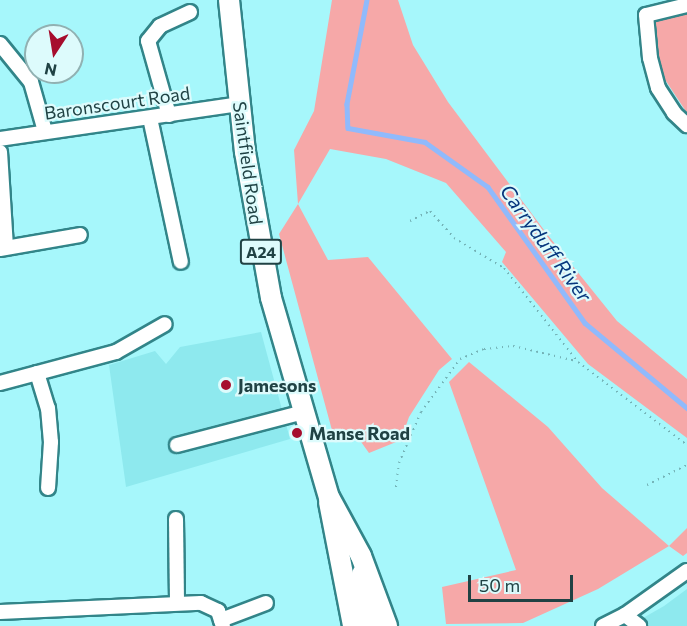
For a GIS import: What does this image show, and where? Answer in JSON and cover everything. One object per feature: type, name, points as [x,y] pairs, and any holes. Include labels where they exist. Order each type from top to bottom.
[{"type":"highway","name":"Saintfield Road","points":[[229,0],[240,104],[261,251],[329,497],[331,523],[353,626]]},
{"type":"highway","name":"Saintfield Road","points":[[329,497],[362,556],[383,623]]},
{"type":"street","points":[[687,5],[646,15],[650,58],[658,87],[674,113],[687,125]]},
{"type":"street","points":[[169,115],[148,41],[160,26],[190,12]]},
{"type":"street","points":[[0,44],[31,82],[45,131]]},
{"type":"street","name":"Baronscourt Road","points":[[0,139],[240,104]]},
{"type":"street","points":[[150,118],[168,231],[181,262]]},
{"type":"street","points":[[0,152],[3,248],[80,235]]},
{"type":"street","points":[[0,383],[116,352],[165,324]]},
{"type":"street","points":[[37,373],[48,408],[51,442],[48,488]]},
{"type":"street","points":[[177,444],[304,412]]},
{"type":"street","points":[[176,519],[177,603]]},
{"type":"street","points":[[603,626],[625,615],[687,572]]},
{"type":"street","points":[[0,612],[177,603],[211,605],[222,623],[266,603]]},
{"type":"street","points":[[625,615],[639,626]]},
{"type":"path","points":[[410,221],[430,211],[454,238],[504,268],[578,362],[687,444]]},
{"type":"path","points":[[396,487],[399,463],[421,412],[460,359],[484,349],[513,346],[555,353],[578,362]]},
{"type":"path","points":[[646,485],[687,465]]},
{"type":"shaded area","points":[[332,0],[398,0],[413,45],[448,102],[547,234],[617,321],[687,379],[687,438],[588,364],[502,262],[506,252],[446,183],[386,159],[330,149],[298,204],[294,150],[314,111]]},
{"type":"shaded area","points":[[687,12],[687,113],[660,72],[652,32],[656,18]]},
{"type":"shaded area","points":[[298,204],[328,260],[368,257],[452,359],[439,370],[409,417],[401,440],[369,453],[354,432],[333,434],[279,234]]},
{"type":"shaded area","points":[[261,332],[290,439],[126,487],[109,365],[155,351],[166,364],[180,347]]},
{"type":"shaded area","points":[[469,362],[548,427],[602,488],[669,546],[598,589],[523,623],[446,624],[442,587],[516,570],[449,382]]},
{"type":"shaded area","points":[[687,528],[687,553],[683,556],[669,546]]},
{"type":"shaded area","points":[[687,589],[687,626],[629,626],[664,606]]},
{"type":"waterway","name":"Carryduff River","points":[[367,0],[347,104],[348,128],[425,142],[488,187],[585,323],[687,408]]},
{"type":"place","name":"Jamesons","points":[[226,385]]},
{"type":"place","name":"Manse Road","points":[[297,433]]}]
